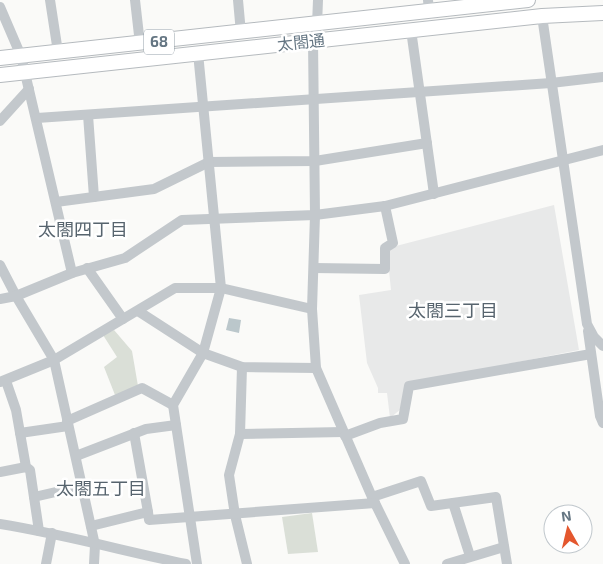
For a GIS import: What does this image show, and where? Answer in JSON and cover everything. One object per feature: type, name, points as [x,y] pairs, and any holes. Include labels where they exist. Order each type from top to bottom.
[{"type":"main road","name":"太閤通","points":[[0,58],[317,25],[428,6],[528,0]]},
{"type":"main road","name":"太閤通","points":[[0,75],[542,16],[603,13]]},
{"type":"street","points":[[50,0],[58,52]]},
{"type":"street","points":[[135,0],[140,44]]},
{"type":"street","points":[[238,0],[241,33]]},
{"type":"street","points":[[318,0],[317,25],[313,41],[315,215],[312,309],[316,368],[404,564]]},
{"type":"street","points":[[0,7],[21,56],[72,272]]},
{"type":"street","points":[[542,16],[600,416],[603,423]]},
{"type":"street","points":[[411,30],[434,194]]},
{"type":"street","points":[[197,564],[173,405],[203,353],[221,288],[216,219],[208,162],[198,53]]},
{"type":"street","points":[[37,118],[551,83],[603,76]]},
{"type":"street","points":[[0,121],[29,88]]},
{"type":"street","points":[[88,114],[94,197]]},
{"type":"street","points":[[56,202],[154,189],[208,162],[315,161],[427,143]]},
{"type":"street","points":[[0,298],[16,296],[72,272],[125,258],[182,220],[315,215],[385,206],[603,150]]},
{"type":"street","points":[[314,268],[385,269],[385,248],[393,243],[385,206]]},
{"type":"street","points":[[0,265],[54,360],[95,545],[94,564]]},
{"type":"street","points":[[87,268],[123,319]]},
{"type":"street","points":[[40,531],[30,470],[26,467],[16,410],[3,382],[54,360],[175,288],[221,288],[312,309]]},
{"type":"street","points":[[138,311],[203,353],[242,367],[316,368]]},
{"type":"street","points":[[587,324],[594,337],[603,346]]},
{"type":"street","points":[[240,434],[344,433],[403,419],[409,386],[591,354]]},
{"type":"street","points":[[242,367],[240,434],[229,476],[235,515],[247,564]]},
{"type":"street","points":[[20,433],[67,423],[142,388],[173,405]]},
{"type":"street","points":[[76,456],[146,429],[176,425]]},
{"type":"street","points":[[134,433],[149,520],[235,515],[374,500],[421,481],[431,506],[496,497],[507,564]]},
{"type":"street","points":[[0,472],[26,467]]},
{"type":"street","points":[[34,497],[82,486]]},
{"type":"street","points":[[453,503],[470,556]]},
{"type":"street","points":[[91,526],[148,512]]},
{"type":"street","points":[[0,524],[52,533],[95,545],[186,564]]},
{"type":"street","points":[[46,564],[52,533]]},
{"type":"street","points":[[447,564],[504,546]]},
{"type":"shaded area","points":[[554,205],[579,350],[407,384],[401,409],[390,418],[387,393],[378,393],[378,388],[367,363],[359,295],[391,290],[387,251],[396,246]]},
{"type":"shaded area","points":[[229,318],[241,320],[239,333],[226,330]]},
{"type":"shaded area","points":[[114,330],[132,351],[138,386],[115,395],[104,367],[117,357],[103,335]]},
{"type":"shaded area","points":[[312,513],[318,552],[288,554],[282,517]]},
{"type":"district","name":"太閤四丁目","points":[[83,230]]},
{"type":"district","name":"太閤三丁目","points":[[453,311]]},
{"type":"district","name":"太閤五丁目","points":[[101,489]]}]
